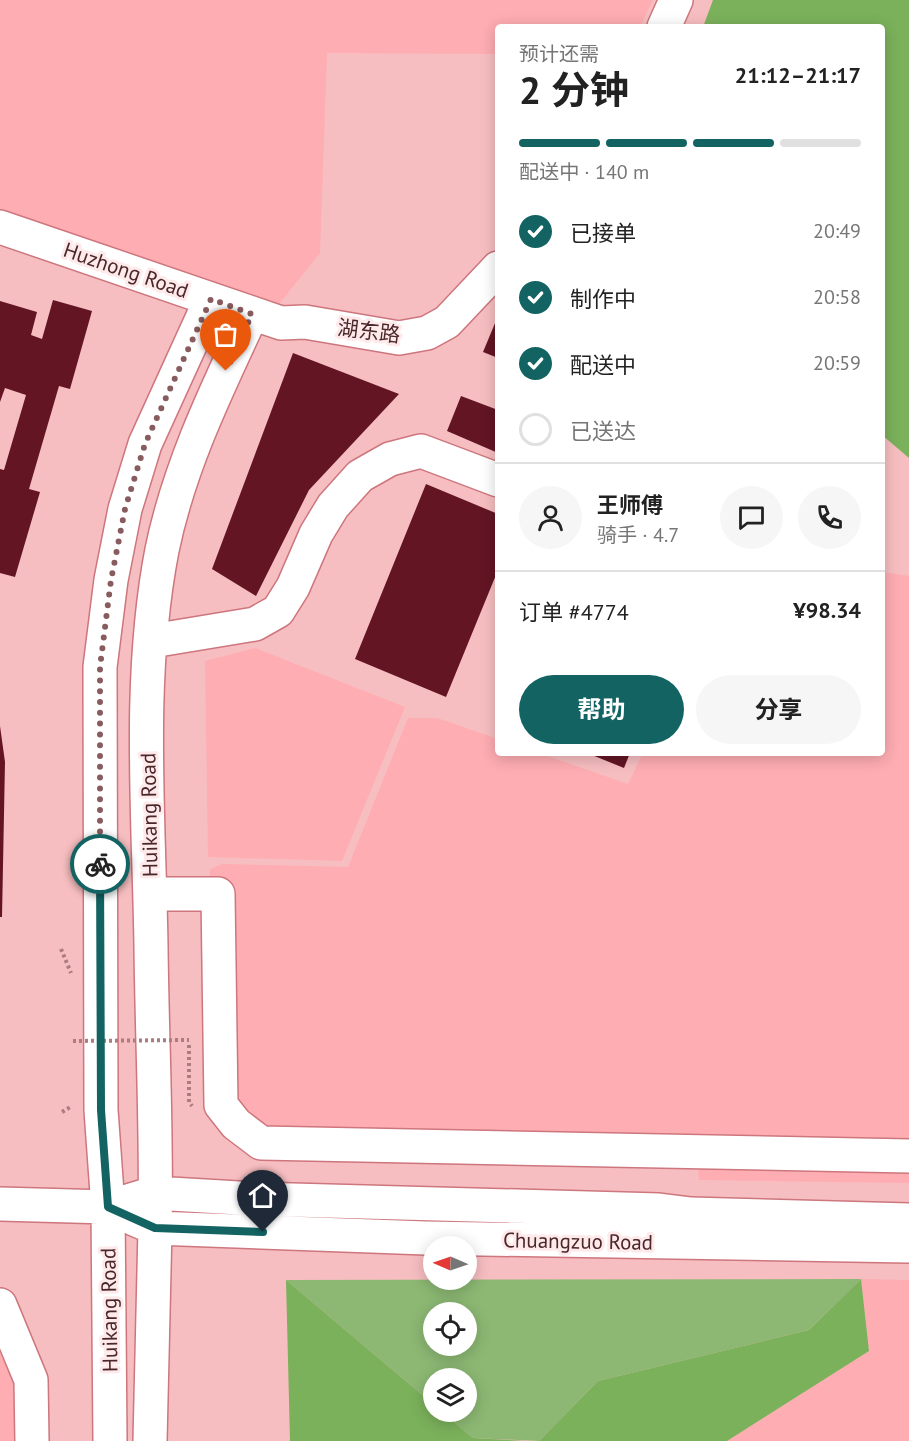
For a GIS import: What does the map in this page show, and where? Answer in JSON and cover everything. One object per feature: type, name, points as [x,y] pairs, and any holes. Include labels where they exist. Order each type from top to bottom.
[{"type":"street","points":[[665,24],[676,0]]},
{"type":"street","name":"Huzhong Road","points":[[0,227],[252,314]]},
{"type":"street","name":"湖东路","points":[[252,314],[281,323],[305,322],[399,339],[428,333],[447,322],[495,271]]},
{"type":"street","name":"Huikang Road","points":[[110,1441],[108,1207],[101,1110],[100,667],[111,580],[125,509],[145,444],[211,299]]},
{"type":"street","name":"Huikang Road","points":[[150,1441],[155,1228],[148,704],[152,641],[162,550],[183,469],[252,314]]},
{"type":"street","points":[[152,641],[255,624],[278,611],[293,587],[316,534],[333,506],[360,476],[390,459],[420,451],[495,479]]},
{"type":"street","points":[[150,894],[218,894],[221,1105],[236,1124],[261,1143],[909,1156]]},
{"type":"street","points":[[0,1204],[108,1207],[154,1193]]},
{"type":"street","name":"Chuangzuo Road","points":[[154,1193],[256,1199],[540,1206],[659,1210],[691,1214],[909,1220]]},
{"type":"street","name":"Chuangzuo Road","points":[[108,1207],[155,1228],[437,1239],[909,1246]]},
{"type":"street","points":[[0,1305],[31,1380],[32,1441]]},
{"type":"path","points":[[61,949],[73,979]]},
{"type":"path","points":[[73,1041],[189,1040],[189,1102]]},
{"type":"path","points":[[62,1112],[74,1104]]},
{"type":"shaded area","points":[[0,0],[653,0],[641,24],[495,24],[495,54],[327,53],[320,253],[279,304],[0,213]]},
{"type":"shaded area","points":[[885,572],[909,576],[909,1183],[699,1180],[698,1167],[256,1154],[210,1106],[210,869],[222,864],[348,867],[408,718],[437,718],[495,738],[495,756],[548,756],[628,784],[642,756],[885,756]]},
{"type":"shaded area","points":[[255,648],[405,707],[342,861],[208,857],[205,661]]},
{"type":"shaded area","points":[[861,1279],[909,1280],[909,1441],[727,1441],[869,1351]]},
{"type":"shaded area","points":[[0,1344],[19,1383],[19,1441],[0,1441]]},
{"type":"green space","points":[[713,0],[909,0],[909,458],[885,438],[885,24],[704,24]]},
{"type":"green space","points":[[861,1279],[809,1330],[598,1381],[539,1441],[473,1438],[454,1422],[477,1422],[477,1368],[423,1368],[423,1396],[286,1280],[423,1280],[423,1290],[477,1290],[477,1280]]},
{"type":"green space","points":[[861,1279],[869,1351],[727,1441],[539,1441],[598,1381],[809,1330]]},
{"type":"green space","points":[[286,1280],[423,1396],[423,1422],[454,1422],[473,1438],[526,1441],[290,1441]]},
{"type":"building","points":[[53,300],[92,311],[70,389],[59,386],[29,489],[40,492],[15,577],[0,573],[0,469],[4,470],[26,395],[5,388],[0,402],[0,301],[37,312],[31,335],[42,339]]},
{"type":"building","points":[[495,323],[495,357],[483,352]]},
{"type":"building","points":[[293,353],[399,394],[309,490],[256,596],[212,569]]},
{"type":"building","points":[[461,396],[495,409],[495,452],[447,431]]},
{"type":"building","points":[[426,484],[495,513],[495,577],[446,697],[355,659]]},
{"type":"building","points":[[0,726],[5,762],[2,917],[0,917]]},
{"type":"building","points":[[594,756],[629,756],[624,768]]},
{"type":"way so far","points":[[100,864],[100,667],[111,580],[125,509],[145,444],[211,299],[252,314],[226,371]]},
{"type":"route","points":[[100,864],[101,1110],[108,1207],[155,1228],[263,1232]]}]
